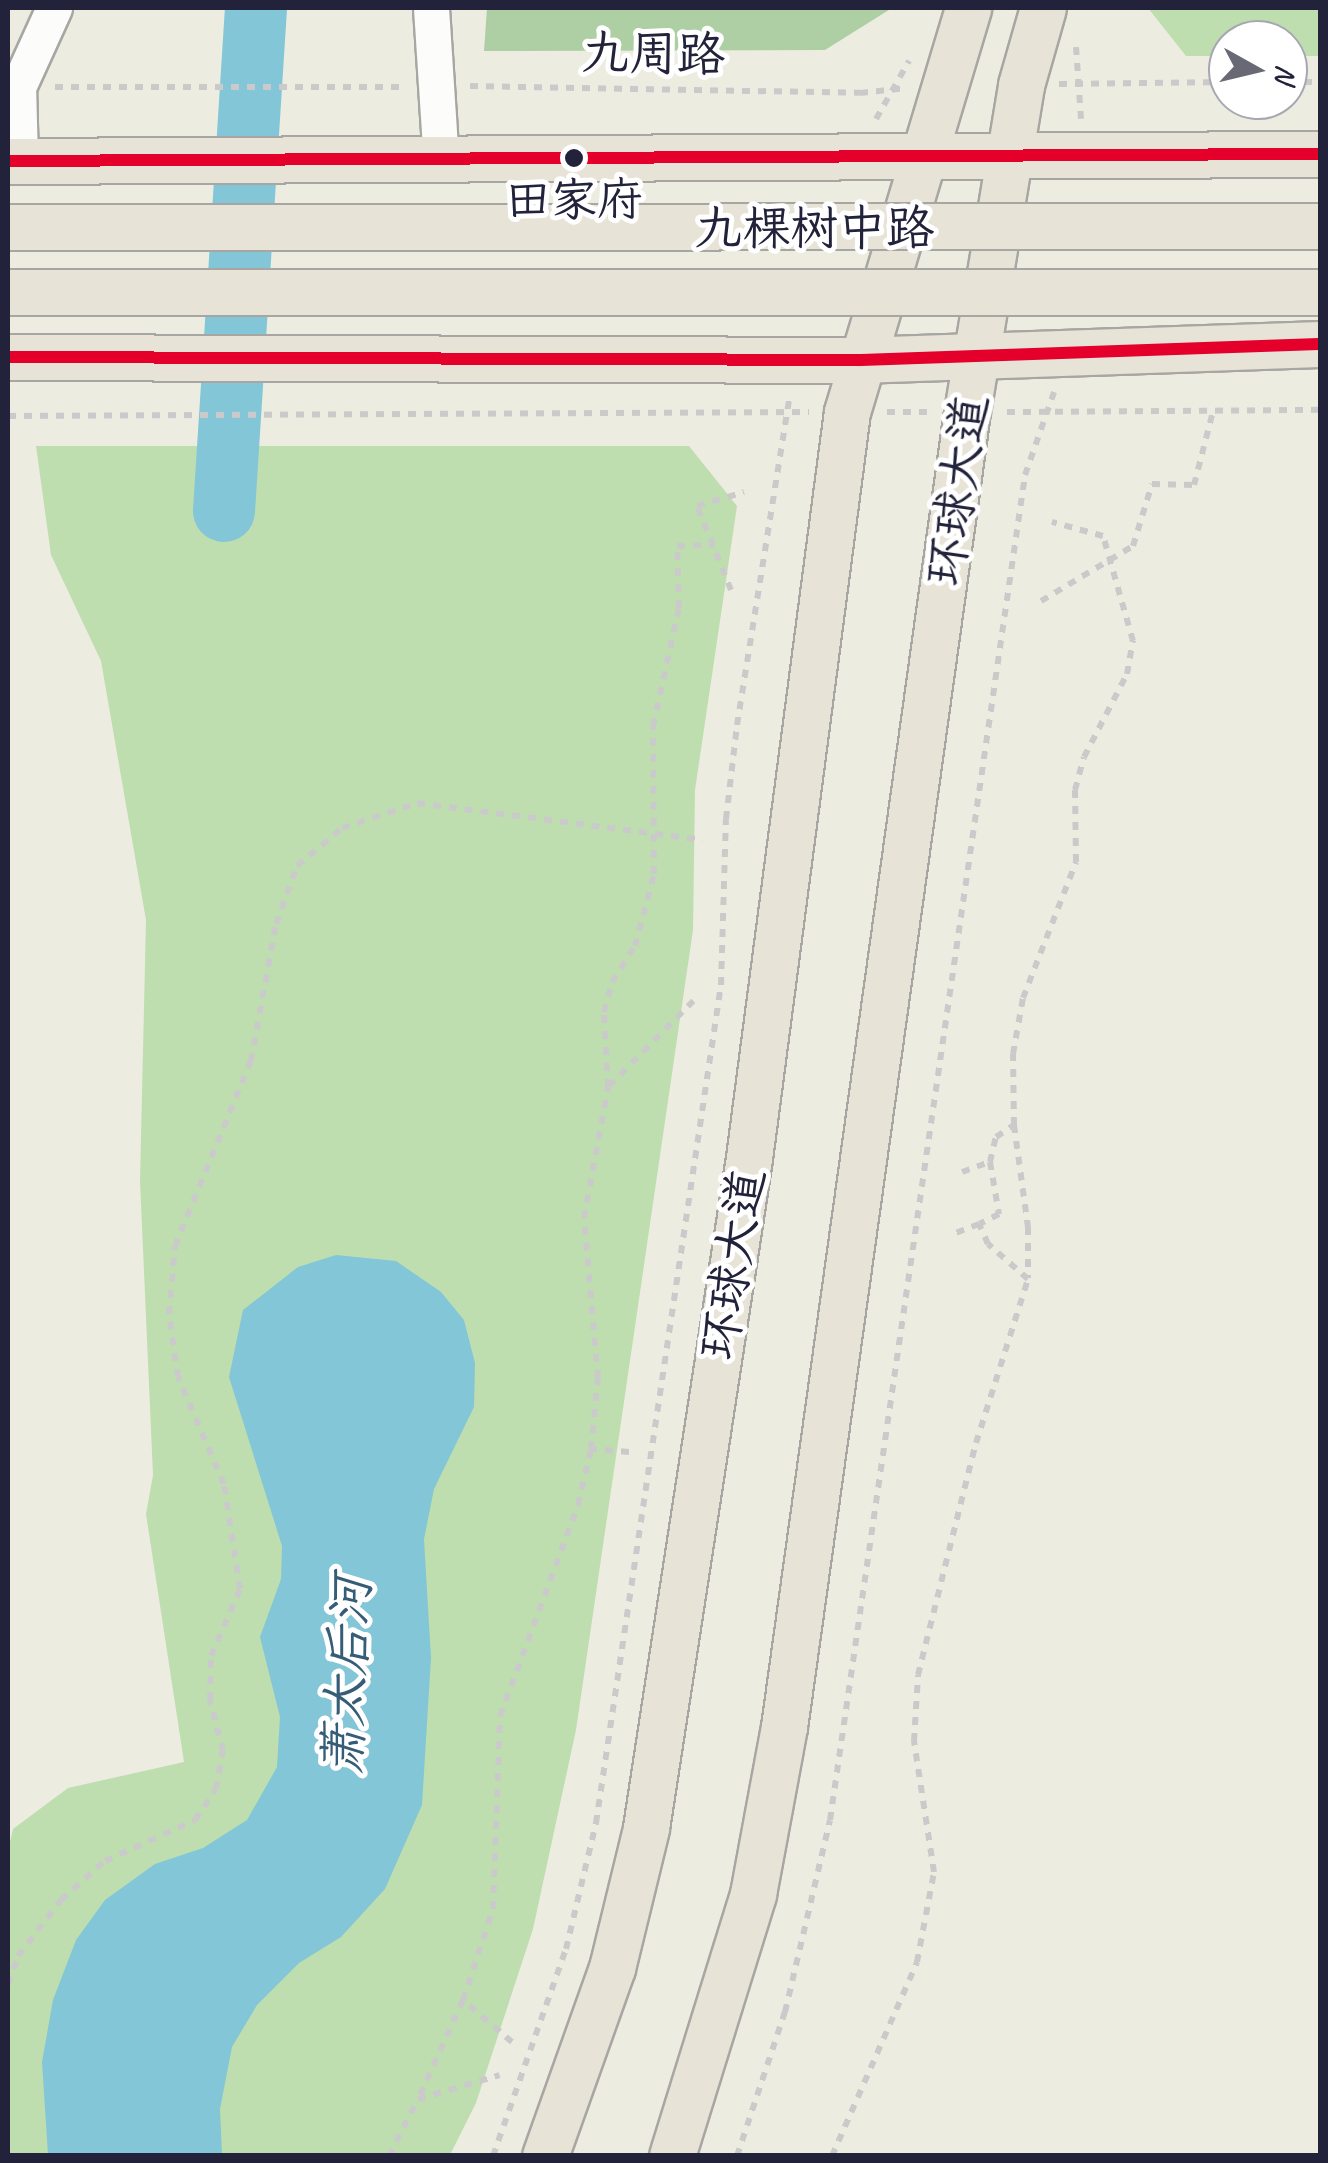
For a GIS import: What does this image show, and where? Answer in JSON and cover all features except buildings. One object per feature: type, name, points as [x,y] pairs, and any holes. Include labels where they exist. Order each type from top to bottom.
[{"type":"main road","name":"环球大道","points":[[545,2156],[607,1985],[646,1828],[746,1178],[846,412],[968,8]]},
{"type":"main road","name":"环球大道","points":[[672,2156],[753,1894],[784,1727],[978,358],[1009,153],[1043,8]]},
{"type":"main road","points":[[14,162],[384,162],[1082,152],[1320,154]]},
{"type":"main road","name":"九棵树中路","points":[[8,227],[1320,226]]},
{"type":"main road","name":"九棵树中路","points":[[8,292],[1320,292]]},
{"type":"main road","points":[[8,357],[860,360],[1320,344]]},
{"type":"street","points":[[14,162],[18,87],[54,8]]},
{"type":"street","points":[[431,8],[440,86],[441,161]]},
{"type":"path","points":[[1078,38],[1082,152]]},
{"type":"path","points":[[1022,86],[1208,82]]},
{"type":"path","name":"九周路","points":[[76,86],[440,86],[860,93],[944,84]]},
{"type":"path","points":[[737,2156],[785,2012],[830,1820],[1025,476],[1071,352]]},
{"type":"path","points":[[494,2156],[566,1949],[599,1806],[722,985],[734,743],[796,358]]},
{"type":"path","points":[[1041,601],[1111,563],[1133,546],[1142,501],[1152,484],[1194,485],[1213,411]]},
{"type":"path","points":[[8,416],[66,419],[374,414]]},
{"type":"path","points":[[731,590],[697,506],[744,492]]},
{"type":"path","points":[[832,2156],[917,1962],[934,1872],[914,1741],[918,1675],[976,1444],[1028,1279],[1028,1226],[1014,1125],[1013,1054],[1024,998],[1076,862],[1075,790],[1084,757],[1127,674],[1133,642],[1103,536],[1052,522]]},
{"type":"path","points":[[389,2156],[463,2000],[493,1909],[500,1716],[578,1505],[591,1450],[598,1378],[584,1218],[608,1087],[604,1012],[647,908],[653,834],[653,726],[678,608],[677,546],[714,546]]},
{"type":"path","points":[[8,1984],[18,1956],[62,1900],[105,1860],[194,1820],[216,1789],[224,1751],[210,1700],[211,1656],[240,1588],[224,1484],[178,1377],[169,1314],[175,1246],[251,1061],[276,924],[297,866],[342,828],[417,803],[704,840]]},
{"type":"path","points":[[608,1087],[694,1000]]},
{"type":"path","points":[[953,1234],[999,1214],[990,1162],[996,1136],[1014,1125]]},
{"type":"path","points":[[962,1172],[990,1162]]},
{"type":"path","points":[[979,1224],[988,1244],[1028,1279]]},
{"type":"path","points":[[591,1450],[629,1452]]},
{"type":"path","points":[[463,2000],[512,2042]]},
{"type":"path","points":[[418,2099],[500,2075]]},
{"type":"green space","points":[[487,8],[892,8],[825,50],[484,51]]},
{"type":"green space","points":[[1148,8],[1320,8],[1320,56],[1308,56],[1308,20],[1208,20],[1208,56],[1186,56]]},
{"type":"green space","points":[[36,446],[689,446],[737,506],[695,790],[693,930],[576,1730],[533,1929],[476,2103],[450,2155],[8,2156],[8,1850],[13,1829],[68,1788],[184,1762],[146,1514],[153,1475],[140,1181],[146,920],[101,661],[51,555]]},
{"type":"water","points":[[336,1255],[396,1261],[441,1292],[464,1320],[475,1363],[474,1407],[434,1489],[424,1539],[431,1658],[422,1805],[385,1889],[341,1937],[299,1963],[257,2005],[232,2047],[220,2109],[222,2155],[48,2155],[42,2062],[53,2000],[76,1940],[105,1900],[155,1864],[203,1848],[247,1820],[277,1767],[280,1717],[260,1637],[281,1579],[282,1546],[229,1377],[243,1310],[298,1267]]},
{"type":"waterway","name":"萧太后河","points":[[224,511],[256,8]]},
{"type":"transit line","points":[[8,161],[1320,154]]},
{"type":"transit line","points":[[8,357],[860,360],[1320,344]]},
{"type":"place","name":"田家府","points":[[574,158]]}]
